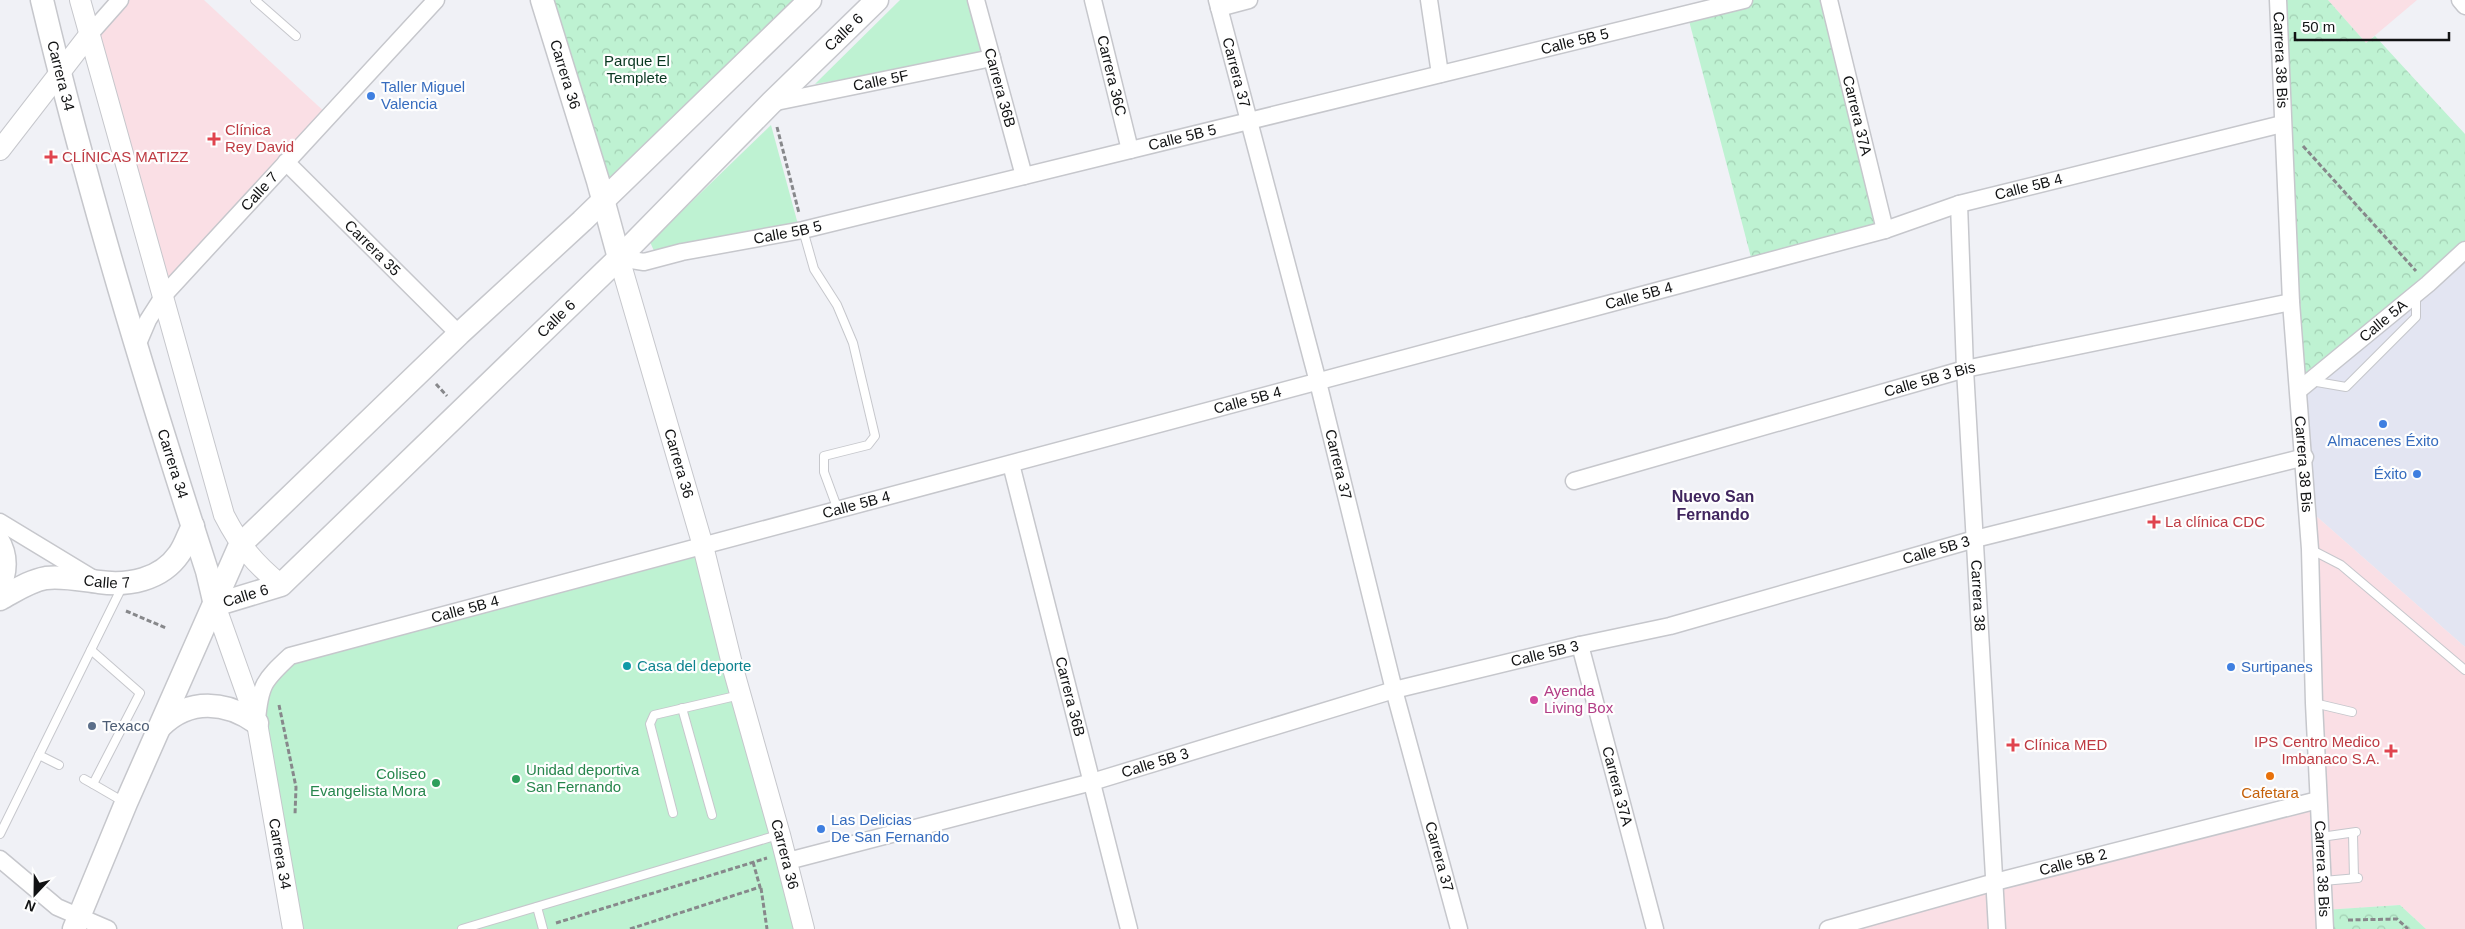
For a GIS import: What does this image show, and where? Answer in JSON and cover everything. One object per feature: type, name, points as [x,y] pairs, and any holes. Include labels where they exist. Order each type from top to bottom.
[{"type":"main road","name":"Carrera 34","points":[[42,0],[60,73],[136,348],[207,571],[215,605]]},
{"type":"main road","name":"Carrera 36","points":[[542,0],[619,258]]},
{"type":"main road","name":"Calle 6","points":[[76,923],[126,803],[240,545],[459,334],[603,202],[810,0]]},
{"type":"main road","name":"Calle 6","points":[[215,605],[281,585],[619,258],[771,103],[877,0]]},
{"type":"main road","name":"Calle 7","points":[[0,599],[32,582],[46,578],[65,577],[101,583],[123,584],[150,577],[164,569],[179,555],[193,526]]},
{"type":"main road","points":[[160,727],[172,715],[189,708],[207,706],[226,707],[243,713],[257,723]]},
{"type":"street","points":[[80,0],[224,515],[240,545],[259,568],[281,585]]},
{"type":"street","points":[[0,150],[89,35],[120,0]]},
{"type":"street","name":"Calle 7","points":[[136,348],[148,320],[164,295],[436,0]]},
{"type":"street","name":"Carrera 36B","points":[[976,0],[1024,176]]},
{"type":"street","name":"Carrera 36C","points":[[1093,0],[1130,150]]},
{"type":"street","points":[[1218,4],[1249,0]]},
{"type":"street","points":[[1429,0],[1440,74]]},
{"type":"street","name":"Carrera 37A","points":[[1828,0],[1885,230]]},
{"type":"street","name":"Carrera 38 Bis","points":[[2278,0],[2291,302],[2305,386],[2304,457],[2310,549],[2314,703],[2325,929]]},
{"type":"street","points":[[2460,0],[2465,6]]},
{"type":"street","name":"Calle 5B 5","points":[[619,258],[644,262],[682,252],[803,230],[1731,1]]},
{"type":"street","name":"Carrera 37","points":[[1218,4],[1318,382],[1394,690],[1459,929]]},
{"type":"street","name":"Calle 5F","points":[[771,103],[992,58]]},
{"type":"street","name":"Calle 5B 4","points":[[257,723],[259,700],[264,683],[290,656],[1885,230],[1959,204],[2282,124]]},
{"type":"street","name":"Carrera 35","points":[[286,162],[459,334]]},
{"type":"street","name":"Carrera 38","points":[[1959,204],[1965,369],[1997,929]]},
{"type":"street","name":"Calle 5A","points":[[2305,386],[2422,289],[2465,250]]},
{"type":"street","name":"Carrera 36","points":[[619,258],[703,546],[788,861],[804,929]]},
{"type":"street","name":"Calle 5B 3 Bis","points":[[1574,481],[1965,369],[2291,302]]},
{"type":"street","name":"Calle 5B 3","points":[[788,861],[1092,782],[1394,690],[1580,645],[1670,626],[1975,539],[2304,457]]},
{"type":"street","name":"Carrera 36B","points":[[1011,464],[1129,929]]},
{"type":"street","points":[[0,522],[101,583]]},
{"type":"street","points":[[0,538],[8,561],[7,579],[0,593]]},
{"type":"street","name":"Carrera 34","points":[[215,605],[234,651],[257,723],[293,929]]},
{"type":"street","name":"Carrera 37A","points":[[1580,645],[1656,929]]},
{"type":"street","name":"Calle 5B 2","points":[[1828,929],[1994,882],[2318,800]]},
{"type":"street","points":[[0,859],[76,923],[108,929]]},
{"type":"lane","points":[[255,0],[296,36]]},
{"type":"lane","points":[[803,230],[814,269],[837,305],[853,343],[876,436],[868,445],[824,456],[824,472],[838,510]]},
{"type":"lane","points":[[2305,386],[2346,387],[2416,317],[2422,289]]},
{"type":"lane","points":[[2310,549],[2341,564],[2465,670]]},
{"type":"lane","points":[[0,834],[123,584]]},
{"type":"lane","points":[[92,650],[140,693],[93,784]]},
{"type":"lane","points":[[673,813],[650,724],[654,715],[742,695]]},
{"type":"lane","points":[[2314,703],[2352,712]]},
{"type":"lane","points":[[682,708],[712,815]]},
{"type":"lane","points":[[39,755],[58,765]]},
{"type":"lane","points":[[84,779],[126,803]]},
{"type":"lane","points":[[2321,837],[2354,833],[2356,878],[2322,881]]},
{"type":"lane","points":[[462,929],[780,834]]},
{"type":"lane","points":[[537,907],[542,928]]},
{"type":"path","points":[[2282,124],[2422,289]]},
{"type":"path","points":[[777,126],[803,230]]},
{"type":"path","points":[[422,369],[461,411]]},
{"type":"path","points":[[112,606],[166,628]]},
{"type":"path","points":[[542,928],[767,858]]},
{"type":"path","points":[[753,862],[760,887],[766,929]]},
{"type":"path","points":[[630,929],[760,887]]},
{"type":"path","points":[[2348,920],[2397,919],[2408,929]]},
{"type":"shaded area","name":"Clínica Rey David","points":[[120,0],[204,0],[329,116],[164,295],[95,55],[100,23]]},
{"type":"shaded area","points":[[2328,0],[2417,0],[2366,43]]},
{"type":"shaded area","name":"Almacenes Éxito","points":[[2465,250],[2465,647],[2307,508],[2299,390]]},
{"type":"shaded area","name":"IPS Centro Medico Imbanaco S.A.","points":[[2307,508],[2465,647],[2465,929],[2426,929],[2400,905],[2325,910],[2325,929],[1828,929],[2318,800]]},
{"type":"green space","name":"Parque El Templete","points":[[542,0],[810,0],[603,202]]},
{"type":"green space","points":[[900,0],[968,0],[988,55],[815,84]]},
{"type":"green space","points":[[1744,0],[1829,0],[1885,230],[1753,265],[1687,13]]},
{"type":"green space","points":[[2278,0],[2328,0],[2366,43],[2375,36],[2465,134],[2465,250],[2299,390]]},
{"type":"green space","points":[[771,125],[799,228],[655,253],[650,242]]},
{"type":"green space","name":"Unidad deportiva San Fernando","points":[[703,546],[804,929],[293,929],[257,723],[272,673],[290,656]]},
{"type":"green space","points":[[2400,905],[2426,929],[2325,929],[2324,910]]},
{"type":"place","name":"Taller Miguel Valencia","points":[[371,96]]},
{"type":"place","name":"Clínica Rey David","points":[[214,139]]},
{"type":"place","name":"CLÍNICAS MATIZZ","points":[[51,157]]},
{"type":"place","name":"Almacenes Éxito","points":[[2383,424]]},
{"type":"place","name":"Éxito","points":[[2417,474]]},
{"type":"place","name":"La clínica CDC","points":[[2154,522]]},
{"type":"place","name":"Casa del deporte","points":[[627,666]]},
{"type":"place","name":"Surtipanes","points":[[2231,667]]},
{"type":"place","name":"Ayenda Living Box","points":[[1534,700]]},
{"type":"place","name":"Texaco","points":[[92,726]]},
{"type":"place","name":"Clínica MED","points":[[2013,745]]},
{"type":"place","name":"IPS Centro Medico Imbanaco S.A.","points":[[2391,751]]},
{"type":"place","name":"Cafetara","points":[[2270,776]]},
{"type":"place","name":"Unidad deportiva San Fernando","points":[[516,779]]},
{"type":"place","name":"Coliseo Evangelista Mora","points":[[436,783]]},
{"type":"place","name":"Las Delicias De San Fernando","points":[[821,829]]},
{"type":"district","name":"Nuevo San Fernando","points":[[1713,505]]}]
